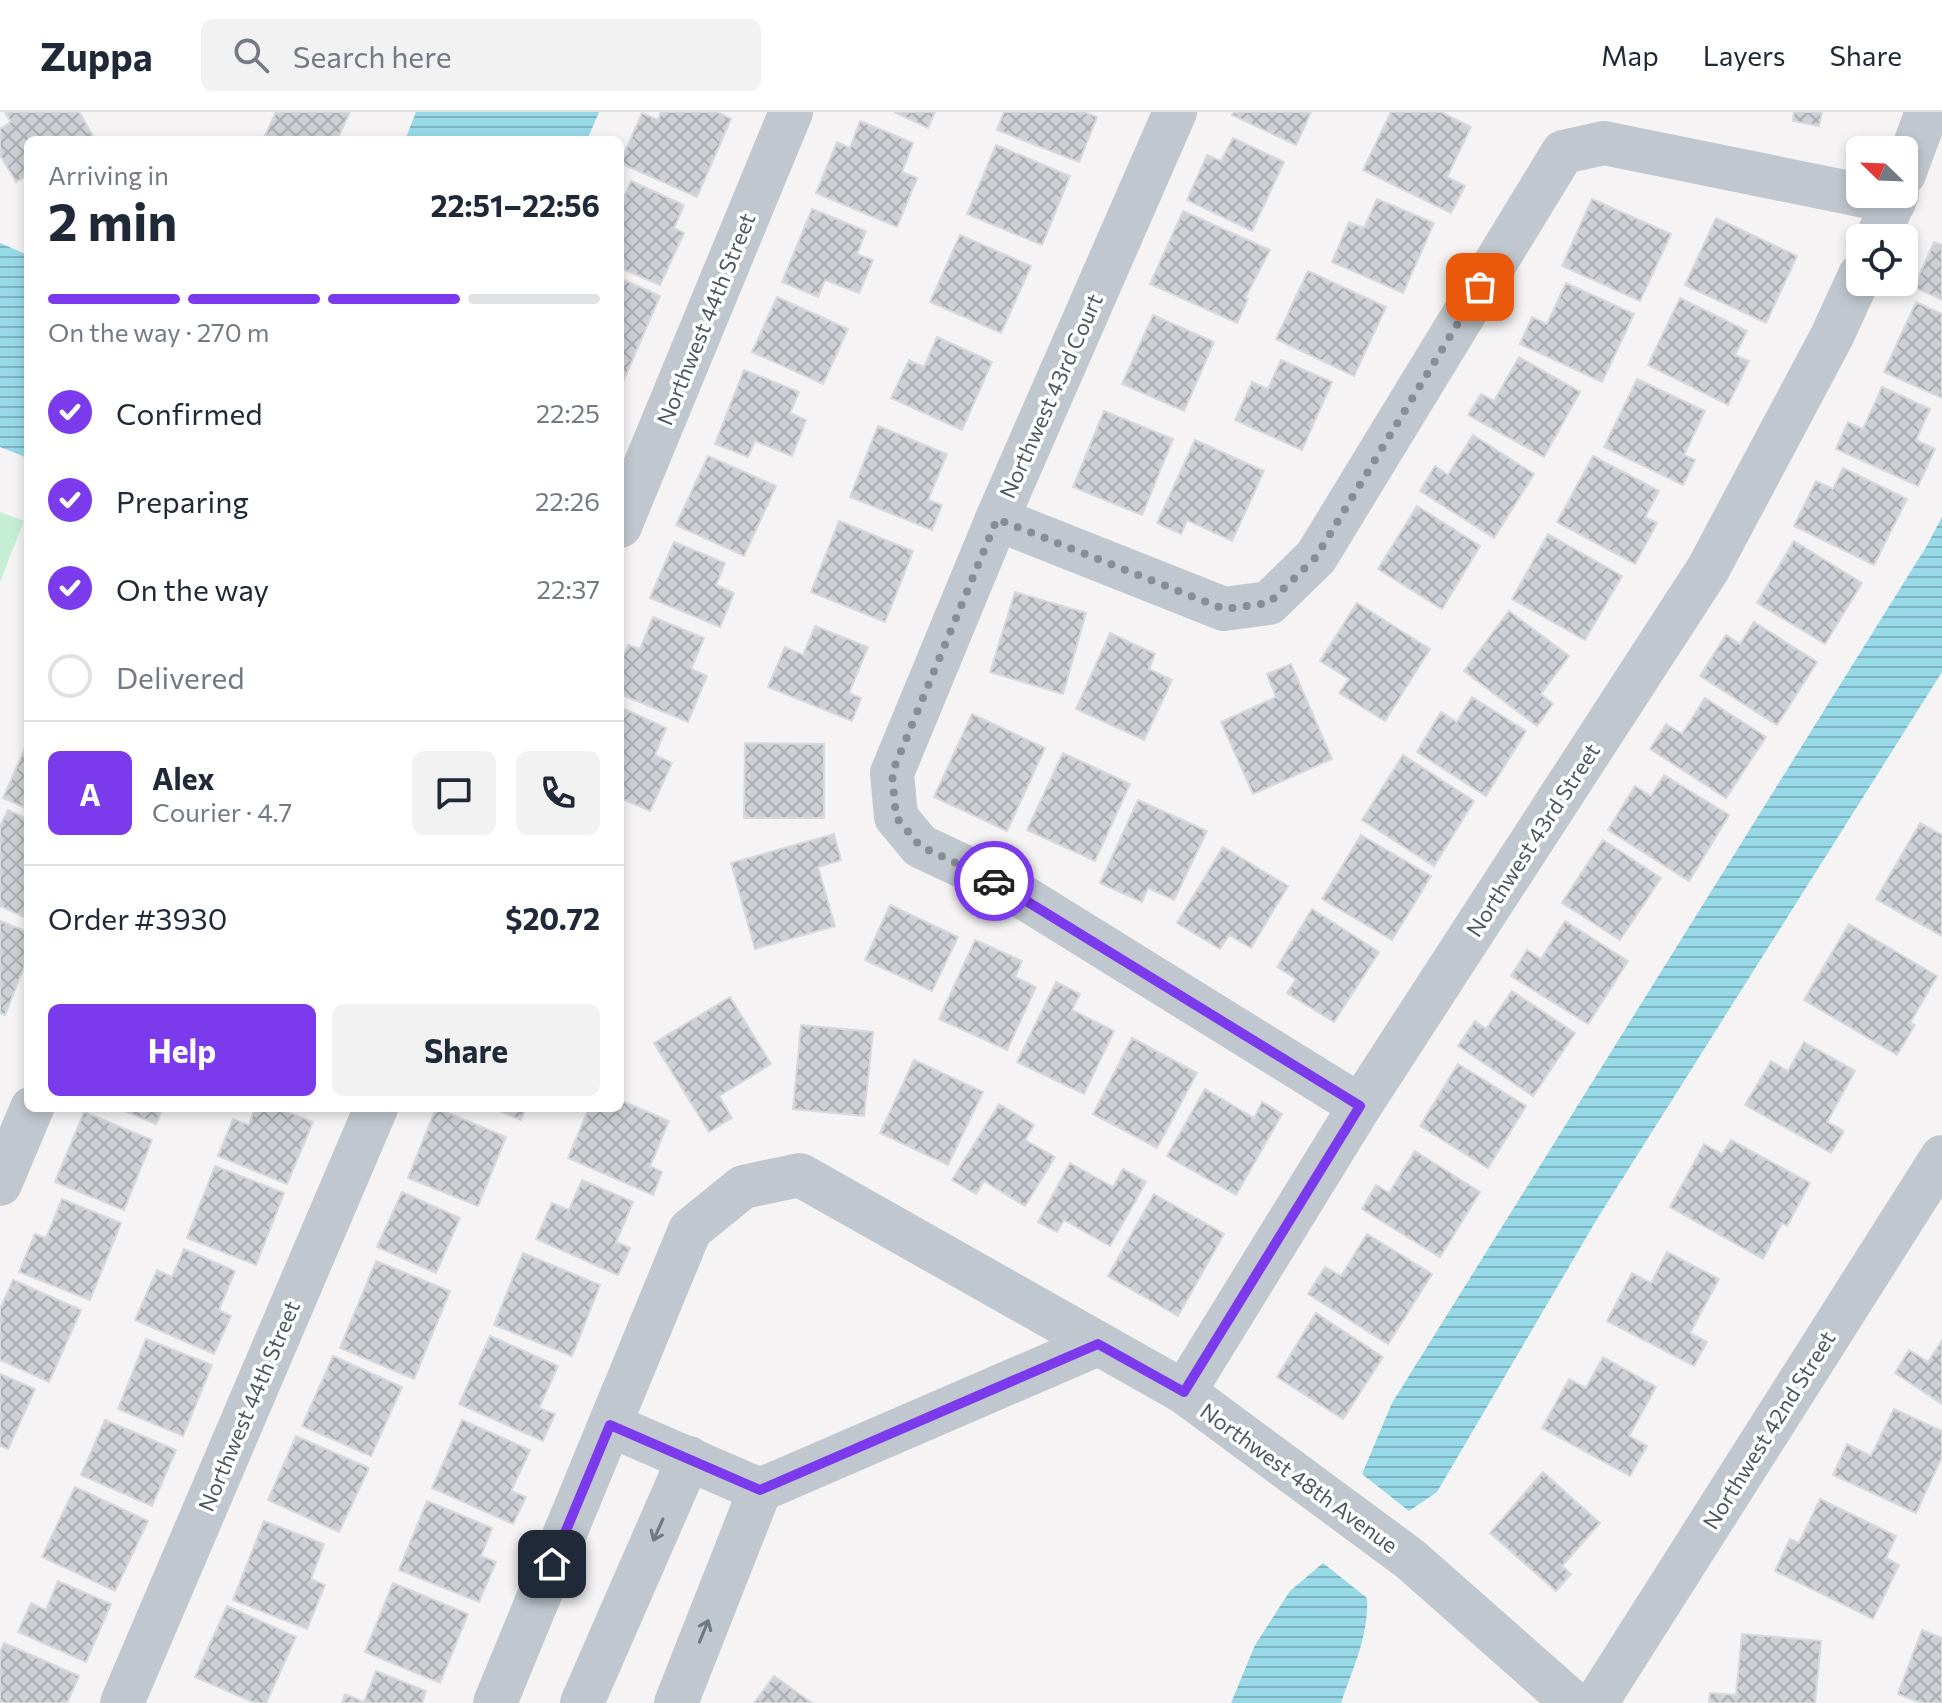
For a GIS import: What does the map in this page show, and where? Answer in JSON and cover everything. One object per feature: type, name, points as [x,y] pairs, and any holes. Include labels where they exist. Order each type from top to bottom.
[{"type":"street","name":"Northwest 44th Street","points":[[624,516],[791,112]]},
{"type":"street","name":"Northwest 43rd Court","points":[[1175,112],[997,519],[892,773],[896,817],[920,846],[1007,887],[1360,1106]]},
{"type":"street","points":[[1918,136],[1927,112]]},
{"type":"street","points":[[997,519],[1224,609],[1269,603],[1316,557],[1563,152],[1604,143],[1846,192]]},
{"type":"street","name":"Northwest 43rd Street","points":[[1184,1392],[1360,1106],[1708,569],[1850,296]]},
{"type":"street","points":[[0,1184],[30,1112]]},
{"type":"street","name":"Northwest 44th Street","points":[[122,1703],[374,1112]]},
{"type":"street","name":"Northwest 42nd Street","points":[[1596,1703],[1942,1157]]},
{"type":"street","name":"Northwest 48th Avenue","points":[[610,1425],[690,1230],[743,1187],[800,1175],[1184,1392],[1410,1559],[1573,1703]]},
{"type":"street","points":[[676,1703],[760,1490],[1098,1344]]},
{"type":"street","points":[[495,1703],[610,1425],[760,1490]]},
{"type":"street","points":[[582,1703],[689,1458]]},
{"type":"green space","points":[[0,512],[24,521],[0,582]]},
{"type":"water","points":[[416,112],[599,112],[589,136],[407,136]]},
{"type":"water","points":[[0,243],[24,253],[24,456],[0,447]]},
{"type":"water","points":[[1942,517],[1942,672],[1597,1219],[1437,1492],[1409,1511],[1362,1474],[1392,1403]]},
{"type":"water","points":[[1323,1563],[1367,1598],[1363,1638],[1341,1703],[1231,1703],[1255,1645],[1290,1591]]},
{"type":"building","points":[[5,112],[79,112],[93,136],[24,136],[24,177],[16,182],[0,155],[0,129],[11,122]]},
{"type":"building","points":[[276,112],[350,112],[339,136],[265,136]]},
{"type":"building","points":[[661,112],[717,112],[731,119],[697,197],[624,165],[624,154],[642,113],[658,120]]},
{"type":"building","points":[[894,112],[935,112],[928,128]]},
{"type":"building","points":[[1004,112],[1084,112],[1097,117],[1079,162],[997,130]]},
{"type":"building","points":[[1234,112],[1311,112],[1296,145],[1232,115]]},
{"type":"building","points":[[1391,112],[1441,112],[1471,127],[1447,177],[1465,186],[1451,213],[1363,170]]},
{"type":"building","points":[[1794,112],[1822,112],[1819,126],[1793,121]]},
{"type":"building","points":[[860,121],[913,143],[902,172],[917,178],[897,227],[816,193],[837,142],[850,148]]},
{"type":"building","points":[[1233,138],[1284,162],[1252,231],[1187,200],[1207,155],[1221,161]]},
{"type":"building","points":[[996,145],[1070,176],[1042,245],[967,214]]},
{"type":"building","points":[[631,181],[684,205],[674,228],[684,233],[660,285],[624,270],[624,197]]},
{"type":"building","points":[[1377,199],[1434,223],[1403,293],[1332,262],[1349,222],[1364,228]]},
{"type":"building","points":[[1592,199],[1671,234],[1640,301],[1562,266]]},
{"type":"building","points":[[812,209],[866,231],[857,254],[873,260],[859,293],[825,280],[818,297],[782,282]]},
{"type":"building","points":[[1183,211],[1270,250],[1245,298],[1248,299],[1237,323],[1150,284]]},
{"type":"building","points":[[1716,218],[1797,256],[1766,323],[1685,285]]},
{"type":"building","points":[[960,235],[1031,266],[1001,333],[930,302]]},
{"type":"building","points":[[1934,242],[1942,245],[1942,300],[1918,289],[1918,278]]},
{"type":"building","points":[[1308,271],[1386,307],[1354,376],[1276,339]]},
{"type":"building","points":[[624,280],[660,296],[624,380]]},
{"type":"building","points":[[1566,283],[1634,314],[1602,382],[1520,344],[1532,317],[1547,324]]},
{"type":"building","points":[[777,297],[848,329],[823,384],[752,352]]},
{"type":"building","points":[[1680,298],[1747,331],[1735,355],[1749,361],[1728,405],[1648,365]]},
{"type":"building","points":[[1916,302],[1942,314],[1942,398],[1884,372]]},
{"type":"building","points":[[1153,315],[1214,342],[1184,411],[1122,384]]},
{"type":"building","points":[[937,337],[992,362],[962,430],[891,398],[909,360],[924,367]]},
{"type":"building","points":[[1519,357],[1580,392],[1544,457],[1468,415],[1481,394],[1494,401]]},
{"type":"building","points":[[1281,360],[1332,382],[1302,450],[1235,420],[1252,382],[1268,389]]},
{"type":"building","points":[[744,370],[799,392],[790,413],[806,420],[792,456],[755,441],[748,457],[715,444]]},
{"type":"building","points":[[1637,379],[1705,411],[1684,455],[1695,460],[1683,485],[1604,447]]},
{"type":"building","points":[[1882,387],[1930,409],[1916,440],[1935,449],[1918,486],[1836,449],[1848,422],[1863,429]]},
{"type":"building","points":[[1104,411],[1173,439],[1142,515],[1073,487]]},
{"type":"building","points":[[878,426],[947,454],[928,500],[942,505],[932,530],[850,497]]},
{"type":"building","points":[[1473,435],[1534,474],[1494,538],[1420,491],[1435,466],[1448,475]]},
{"type":"building","points":[[1195,440],[1264,471],[1232,541],[1187,520],[1181,534],[1157,523]]},
{"type":"building","points":[[708,456],[776,486],[744,556],[676,525]]},
{"type":"building","points":[[1593,456],[1659,491],[1645,517],[1657,523],[1635,564],[1557,522]]},
{"type":"building","points":[[1843,468],[1907,499],[1874,565],[1794,526],[1816,481],[1833,489]]},
{"type":"building","points":[[1417,506],[1480,546],[1442,609],[1378,569]]},
{"type":"building","points":[[839,521],[913,551],[885,622],[811,592]]},
{"type":"building","points":[[1548,534],[1622,576],[1585,640],[1512,599]]},
{"type":"building","points":[[1794,541],[1862,583],[1825,644],[1757,603]]},
{"type":"building","points":[[674,542],[725,563],[716,585],[734,593],[720,627],[650,598]]},
{"type":"building","points":[[1015,592],[1086,613],[1063,694],[990,672]]},
{"type":"building","points":[[1357,603],[1430,649],[1385,721],[1339,693],[1349,679],[1320,661]]},
{"type":"building","points":[[1509,611],[1569,656],[1541,694],[1553,704],[1537,726],[1464,671]]},
{"type":"building","points":[[653,617],[704,638],[691,669],[707,676],[688,722],[624,696],[624,654],[628,645],[640,649]]},
{"type":"building","points":[[1754,622],[1817,662],[1777,725],[1700,676],[1726,635],[1740,644]]},
{"type":"building","points":[[815,626],[868,647],[849,693],[861,698],[852,721],[768,687],[785,647],[803,655]]},
{"type":"building","points":[[1110,633],[1155,654],[1149,669],[1172,680],[1144,740],[1076,709]]},
{"type":"building","points":[[1291,664],[1332,759],[1253,794],[1221,722],[1276,697],[1267,674]]},
{"type":"building","points":[[1472,697],[1526,731],[1486,796],[1417,752],[1441,712],[1457,722]]},
{"type":"building","points":[[1705,698],[1766,737],[1726,798],[1650,749],[1666,724],[1682,734]]},
{"type":"building","points":[[624,709],[666,728],[655,755],[672,763],[650,811],[624,800]]},
{"type":"building","points":[[972,714],[1045,748],[1007,831],[934,797]]},
{"type":"building","points":[[745,743],[824,744],[824,818],[744,818]]},
{"type":"building","points":[[24,750],[24,807],[3,798]]},
{"type":"building","points":[[1063,753],[1130,784],[1095,861],[1027,830]]},
{"type":"building","points":[[1403,755],[1474,801],[1434,866],[1362,820]]},
{"type":"building","points":[[1664,775],[1729,815],[1689,881],[1608,830],[1635,786],[1651,796]]},
{"type":"building","points":[[1138,800],[1207,831],[1174,900],[1148,888],[1142,902],[1100,883]]},
{"type":"building","points":[[8,810],[24,817],[24,917],[0,906],[0,826]]},
{"type":"building","points":[[1920,823],[1942,835],[1942,936],[1876,899]]},
{"type":"building","points":[[834,834],[841,860],[818,867],[835,926],[755,949],[731,863]]},
{"type":"building","points":[[1361,835],[1431,876],[1392,940],[1322,899]]},
{"type":"building","points":[[1603,840],[1661,878],[1620,940],[1562,903]]},
{"type":"building","points":[[1223,847],[1288,886],[1251,948],[1229,935],[1220,949],[1177,923]]},
{"type":"building","points":[[890,905],[958,937],[932,991],[865,960]]},
{"type":"building","points":[[1312,909],[1379,952],[1334,1022],[1287,993],[1296,979],[1277,967]]},
{"type":"building","points":[[0,921],[24,930],[24,967],[5,1015],[0,1013]]},
{"type":"building","points":[[1565,921],[1628,961],[1588,1024],[1511,976],[1527,950],[1541,959]]},
{"type":"building","points":[[1849,924],[1937,976],[1910,1023],[1915,1025],[1897,1055],[1804,1000]]},
{"type":"building","points":[[975,940],[1022,961],[1015,977],[1036,987],[1007,1050],[939,1019]]},
{"type":"building","points":[[1056,982],[1080,994],[1072,1010],[1114,1031],[1084,1094],[1017,1062]]},
{"type":"building","points":[[1512,991],[1575,1033],[1533,1096],[1458,1046],[1475,1021],[1486,1029]]},
{"type":"building","points":[[730,997],[771,1064],[719,1096],[732,1118],[709,1132],[654,1043]]},
{"type":"building","points":[[801,1025],[873,1032],[864,1116],[793,1109]]},
{"type":"building","points":[[1132,1038],[1197,1073],[1157,1148],[1093,1114]]},
{"type":"building","points":[[1804,1042],[1855,1071],[1827,1122],[1844,1131],[1831,1153],[1745,1105],[1771,1061],[1788,1071]]},
{"type":"building","points":[[914,1060],[983,1092],[948,1165],[880,1133]]},
{"type":"building","points":[[1458,1064],[1526,1106],[1488,1168],[1420,1126]]},
{"type":"building","points":[[1205,1089],[1254,1118],[1262,1102],[1282,1114],[1236,1195],[1167,1156]]},
{"type":"building","points":[[624,1102],[669,1121],[650,1166],[662,1172],[653,1195],[568,1158],[587,1112],[624,1112]]},
{"type":"building","points":[[999,1104],[1034,1125],[1025,1140],[1055,1157],[1025,1206],[984,1181],[976,1194],[952,1180]]},
{"type":"building","points":[[84,1112],[152,1140],[124,1210],[55,1182]]},
{"type":"building","points":[[127,1112],[161,1112],[156,1124]]},
{"type":"building","points":[[254,1112],[288,1112],[313,1122],[287,1184],[218,1156],[233,1119],[249,1125]]},
{"type":"building","points":[[434,1112],[446,1112],[506,1137],[478,1206],[408,1178]]},
{"type":"building","points":[[502,1112],[524,1112],[521,1120]]},
{"type":"building","points":[[1731,1140],[1810,1183],[1787,1226],[1782,1223],[1763,1259],[1670,1207],[1704,1144],[1722,1154]]},
{"type":"building","points":[[1415,1151],[1480,1192],[1440,1257],[1362,1209],[1376,1185],[1389,1193]]},
{"type":"building","points":[[1070,1163],[1113,1187],[1123,1169],[1146,1182],[1110,1246],[1064,1220],[1057,1232],[1038,1222]]},
{"type":"building","points":[[215,1166],[284,1193],[256,1265],[187,1238]]},
{"type":"building","points":[[582,1180],[633,1202],[616,1242],[630,1248],[618,1275],[536,1239],[552,1203],[569,1210]]},
{"type":"building","points":[[402,1192],[460,1218],[436,1273],[377,1247]]},
{"type":"building","points":[[1154,1194],[1224,1234],[1178,1316],[1108,1276]]},
{"type":"building","points":[[62,1199],[121,1223],[90,1300],[19,1272],[35,1234],[46,1238]]},
{"type":"building","points":[[1367,1234],[1432,1274],[1388,1344],[1308,1294],[1325,1267],[1341,1276]]},
{"type":"building","points":[[184,1249],[235,1271],[219,1310],[231,1316],[214,1354],[135,1320],[157,1270],[172,1277]]},
{"type":"building","points":[[1667,1252],[1719,1279],[1690,1333],[1707,1342],[1694,1366],[1607,1321],[1632,1273],[1651,1283]]},
{"type":"building","points":[[523,1253],[600,1285],[572,1356],[494,1325]]},
{"type":"building","points":[[376,1261],[450,1291],[414,1379],[340,1348]]},
{"type":"building","points":[[13,1280],[81,1310],[49,1382],[0,1360],[0,1309]]},
{"type":"building","points":[[1316,1313],[1383,1357],[1343,1419],[1277,1377]]},
{"type":"building","points":[[490,1336],[558,1366],[539,1408],[555,1414],[543,1441],[459,1404]]},
{"type":"building","points":[[146,1339],[212,1365],[183,1436],[118,1409]]},
{"type":"building","points":[[1942,1340],[1942,1404],[1895,1373],[1909,1350],[1928,1362]]},
{"type":"building","points":[[333,1356],[402,1387],[371,1456],[302,1426]]},
{"type":"building","points":[[1603,1357],[1656,1387],[1629,1436],[1647,1446],[1630,1476],[1542,1428],[1569,1379],[1586,1388]]},
{"type":"building","points":[[0,1374],[35,1389],[8,1449],[0,1446]]},
{"type":"building","points":[[1894,1409],[1942,1431],[1942,1457],[1916,1513],[1833,1475],[1847,1444],[1871,1456]]},
{"type":"building","points":[[105,1420],[176,1450],[152,1506],[81,1475]]},
{"type":"building","points":[[462,1420],[530,1450],[511,1491],[526,1497],[513,1524],[432,1488]]},
{"type":"building","points":[[296,1436],[369,1468],[339,1532],[268,1500]]},
{"type":"building","points":[[1543,1472],[1600,1523],[1562,1566],[1571,1574],[1556,1591],[1490,1533]]},
{"type":"building","points":[[75,1487],[148,1521],[115,1591],[42,1557]]},
{"type":"building","points":[[1820,1499],[1896,1536],[1886,1558],[1899,1565],[1873,1619],[1775,1571],[1790,1539],[1799,1543]]},
{"type":"building","points":[[427,1501],[492,1528],[481,1556],[496,1562],[479,1602],[399,1570]]},
{"type":"building","points":[[264,1521],[324,1544],[311,1579],[325,1585],[307,1629],[233,1600]]},
{"type":"building","points":[[58,1581],[111,1604],[86,1662],[18,1632],[31,1603],[46,1610]]},
{"type":"building","points":[[393,1583],[468,1614],[440,1683],[365,1652]]},
{"type":"building","points":[[227,1606],[296,1637],[266,1703],[255,1703],[195,1677]]},
{"type":"building","points":[[1922,1630],[1942,1638],[1942,1703],[1921,1703],[1898,1694]]},
{"type":"building","points":[[1742,1634],[1821,1641],[1815,1703],[1709,1703],[1710,1693],[1736,1695]]},
{"type":"building","points":[[4,1643],[79,1676],[67,1703],[0,1703],[0,1652]]},
{"type":"building","points":[[376,1671],[426,1691],[422,1703],[342,1703],[345,1694],[364,1702]]},
{"type":"building","points":[[774,1676],[812,1703],[754,1703]]},
{"type":"way so far","points":[[994,881],[920,846],[896,817],[892,773],[997,519],[1224,609],[1269,603],[1316,557],[1480,287]]},
{"type":"route","points":[[552,1564],[610,1425],[760,1490],[1098,1344],[1184,1392],[1360,1106],[994,881]]}]
